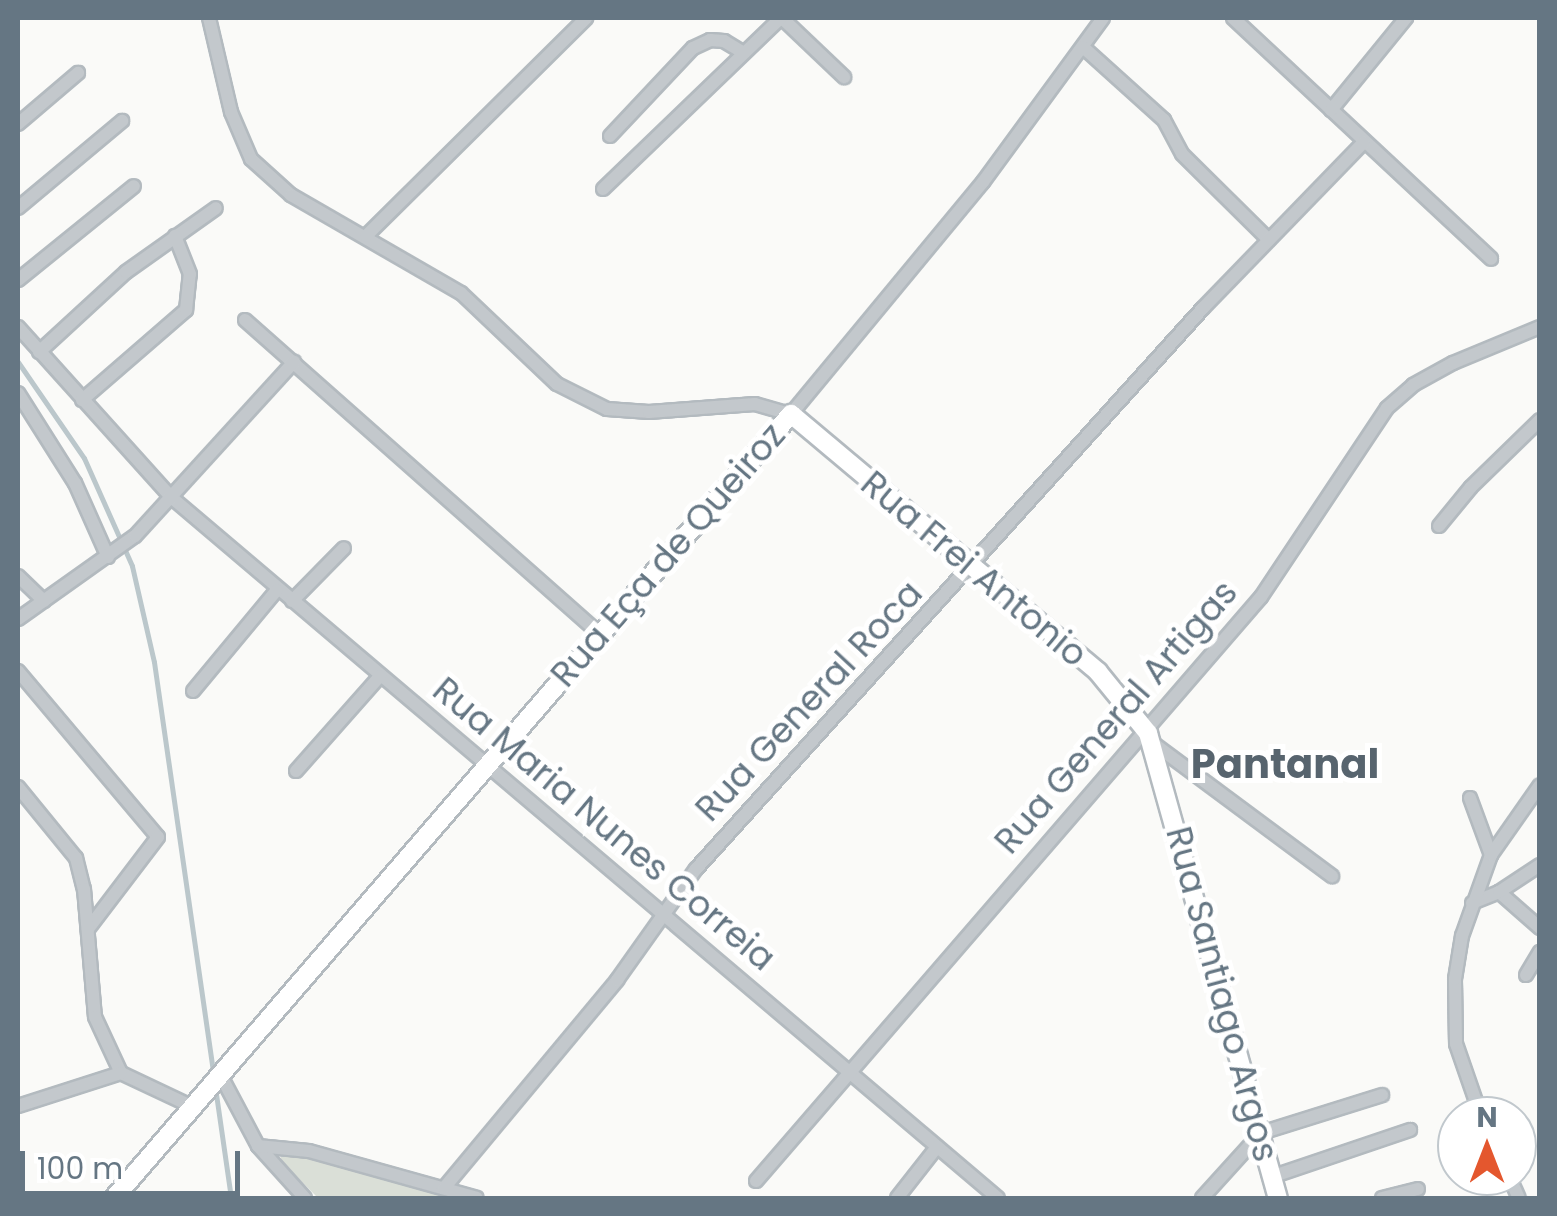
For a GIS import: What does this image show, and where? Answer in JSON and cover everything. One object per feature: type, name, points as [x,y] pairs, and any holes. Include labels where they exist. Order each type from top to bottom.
[{"type":"street","points":[[209,18],[230,112],[251,159],[290,195],[470,300],[542,373],[581,400],[630,412],[725,403],[756,404],[791,414]]},
{"type":"street","points":[[366,236],[586,18]]},
{"type":"street","points":[[603,189],[742,52],[782,18],[844,76]]},
{"type":"street","name":"Rua Eça de Queiroz","points":[[198,1102],[791,414],[984,182],[1102,18]]},
{"type":"street","points":[[1232,18],[1490,259]]},
{"type":"street","points":[[1331,110],[1406,18]]},
{"type":"street","points":[[610,136],[693,48],[710,40],[724,41],[742,52]]},
{"type":"street","points":[[1083,46],[1164,120],[1182,154],[1269,240]]},
{"type":"street","points":[[18,124],[78,73]]},
{"type":"street","points":[[18,208],[122,121]]},
{"type":"street","name":"Rua General Roca","points":[[444,1188],[617,980],[664,911],[787,766],[971,570],[1269,240],[1364,142]]},
{"type":"street","points":[[18,280],[134,186]]},
{"type":"street","points":[[40,352],[126,272],[216,208]]},
{"type":"street","points":[[82,400],[186,310],[190,274],[174,236]]},
{"type":"street","points":[[245,320],[599,633]]},
{"type":"street","name":"Rua Maria Nunes Correia","points":[[18,327],[170,497],[664,911],[998,1198]]},
{"type":"street","name":"Rua General Artigas","points":[[756,1181],[992,902],[1151,738],[1289,562],[1387,408],[1453,363],[1540,327]]},
{"type":"street","points":[[18,619],[135,536],[294,362]]},
{"type":"street","points":[[18,392],[113,553]]},
{"type":"street","name":"Rua Frei Antonio","points":[[791,414],[971,570],[1098,672],[1151,738],[1332,876]]},
{"type":"street","points":[[1439,526],[1471,487],[1540,420]]},
{"type":"street","points":[[292,602],[344,548]]},
{"type":"street","points":[[18,576],[44,601]]},
{"type":"street","points":[[193,691],[277,590]]},
{"type":"street","points":[[18,671],[158,837],[132,877],[88,929]]},
{"type":"street","points":[[296,771],[380,676]]},
{"type":"street","name":"Rua Santiago Argos","points":[[1151,738],[1278,1198]]},
{"type":"street","points":[[1473,1096],[1460,1064],[1453,1016],[1460,950],[1472,903],[1491,854],[1540,785]]},
{"type":"street","points":[[18,787],[76,858],[88,929],[95,1017],[121,1073]]},
{"type":"street","points":[[1470,798],[1491,854]]},
{"type":"street","points":[[1472,903],[1499,892],[1540,865]]},
{"type":"street","points":[[1499,892],[1540,928]]},
{"type":"street","points":[[1526,975],[1540,952]]},
{"type":"street","points":[[18,1106],[121,1073],[198,1102],[114,1198]]},
{"type":"street","points":[[220,1079],[258,1146],[305,1198]]},
{"type":"street","points":[[1202,1198],[1261,1133],[1382,1095]]},
{"type":"street","points":[[1271,1177],[1410,1130]]},
{"type":"street","points":[[258,1146],[309,1151],[477,1198]]},
{"type":"street","points":[[897,1198],[937,1147]]},
{"type":"street","points":[[1382,1198],[1418,1189]]},
{"type":"shaded area","points":[[287,1151],[463,1198],[318,1198],[282,1162],[280,1154]]},
{"type":"waterway","points":[[18,362],[84,458],[132,566],[154,662],[214,1076]]},
{"type":"waterway","points":[[215,1087],[231,1198]]},
{"type":"district","name":"Pantanal","points":[[1285,764]]}]
